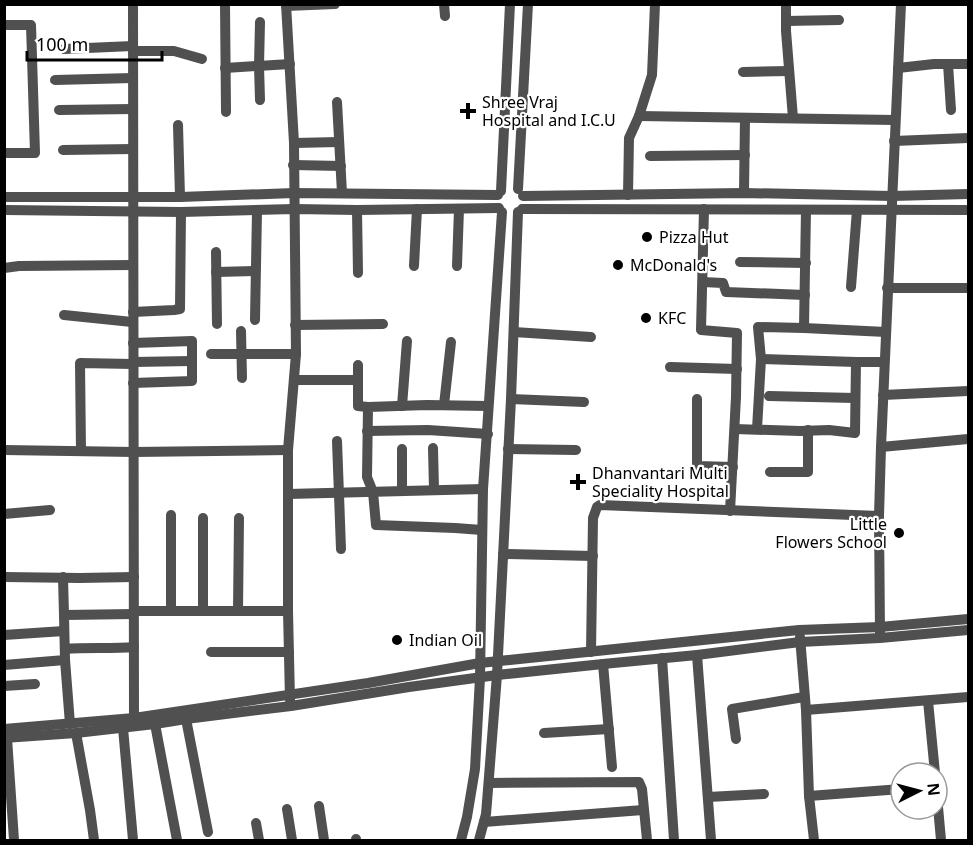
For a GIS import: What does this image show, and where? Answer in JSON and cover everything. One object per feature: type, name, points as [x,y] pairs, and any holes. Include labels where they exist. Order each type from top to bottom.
[{"type":"street","points":[[133,4],[134,647],[130,724],[133,840]]},
{"type":"street","points":[[225,4],[226,112]]},
{"type":"street","points":[[290,700],[288,450],[296,354],[294,143],[286,5],[335,4]]},
{"type":"street","points":[[444,4],[445,16]]},
{"type":"street","points":[[461,840],[475,769],[480,678],[483,489],[501,210],[497,204],[500,193],[510,4]]},
{"type":"street","points":[[479,840],[484,822],[489,783],[498,662],[520,210],[524,205],[520,193],[528,4]]},
{"type":"street","points":[[628,195],[629,138],[639,116],[652,75],[655,4]]},
{"type":"street","points":[[786,4],[792,118]]},
{"type":"street","points":[[880,633],[881,447],[902,4]]},
{"type":"street","points":[[786,21],[839,20]]},
{"type":"street","points":[[260,22],[260,100]]},
{"type":"street","points":[[4,25],[31,25],[35,153],[4,153]]},
{"type":"street","points":[[64,49],[174,51],[202,59]]},
{"type":"street","points":[[225,68],[290,64]]},
{"type":"street","points":[[948,64],[951,110]]},
{"type":"street","points":[[898,68],[969,64]]},
{"type":"street","points":[[743,72],[789,71]]},
{"type":"street","points":[[55,80],[133,78]]},
{"type":"street","points":[[337,102],[342,193]]},
{"type":"street","points":[[60,110],[133,109]]},
{"type":"street","points":[[639,116],[895,120]]},
{"type":"street","points":[[744,193],[745,118]]},
{"type":"street","points":[[178,125],[180,197]]},
{"type":"street","points":[[894,141],[969,138]]},
{"type":"street","points":[[294,143],[339,142]]},
{"type":"street","points":[[63,150],[133,149]]},
{"type":"street","points":[[650,156],[745,156]]},
{"type":"street","points":[[293,165],[340,166]]},
{"type":"street","points":[[4,197],[500,193],[509,188],[520,193],[628,195],[969,194]]},
{"type":"street","points":[[456,266],[459,208]]},
{"type":"street","points":[[4,210],[181,212],[459,208],[501,210],[510,214],[520,210],[969,210]]},
{"type":"street","points":[[414,266],[417,209]]},
{"type":"street","points":[[704,209],[701,330],[737,333],[730,511]]},
{"type":"street","points":[[357,210],[358,273]]},
{"type":"street","points":[[804,328],[806,210]]},
{"type":"street","points":[[851,286],[857,210]]},
{"type":"street","points":[[255,320],[257,211]]},
{"type":"street","points":[[64,315],[133,317],[180,309],[181,212]]},
{"type":"street","points":[[216,252],[217,324]]},
{"type":"street","points":[[740,262],[806,263]]},
{"type":"street","points":[[4,268],[134,265]]},
{"type":"street","points":[[216,272],[255,271]]},
{"type":"street","points":[[703,282],[723,283],[726,292],[805,295]]},
{"type":"street","points":[[888,288],[969,288]]},
{"type":"street","points":[[295,326],[383,324]]},
{"type":"street","points":[[757,429],[761,359],[758,327],[886,332]]},
{"type":"street","points":[[241,331],[242,378]]},
{"type":"street","points":[[514,332],[591,337]]},
{"type":"street","points":[[133,343],[192,341],[192,381],[134,383]]},
{"type":"street","points":[[402,406],[407,341]]},
{"type":"street","points":[[444,405],[451,342]]},
{"type":"street","points":[[210,354],[296,354]]},
{"type":"street","points":[[761,359],[884,362]]},
{"type":"street","points":[[81,451],[80,363],[192,361]]},
{"type":"street","points":[[735,429],[829,430],[855,433],[856,362]]},
{"type":"street","points":[[358,365],[357,406],[488,406]]},
{"type":"street","points":[[670,367],[737,369]]},
{"type":"street","points":[[294,380],[358,380]]},
{"type":"street","points":[[883,395],[969,391]]},
{"type":"street","points":[[769,396],[855,398]]},
{"type":"street","points":[[511,399],[584,402]]},
{"type":"street","points":[[697,399],[697,466],[733,467]]},
{"type":"street","points":[[368,407],[367,477],[373,492],[376,525],[482,530]]},
{"type":"street","points":[[367,431],[428,430],[488,434]]},
{"type":"street","points":[[770,472],[808,472],[808,430]]},
{"type":"street","points":[[881,447],[969,439]]},
{"type":"street","points":[[337,441],[341,549]]},
{"type":"street","points":[[433,448],[434,490]]},
{"type":"street","points":[[402,449],[402,491]]},
{"type":"street","points":[[508,449],[576,450]]},
{"type":"street","points":[[4,450],[134,452],[288,450]]},
{"type":"street","points":[[288,494],[483,489]]},
{"type":"street","points":[[591,652],[594,512],[600,505],[879,516]]},
{"type":"street","points":[[4,514],[50,510]]},
{"type":"street","points":[[171,514],[171,611]]},
{"type":"street","points":[[203,518],[203,611]]},
{"type":"street","points":[[238,611],[239,518]]},
{"type":"street","points":[[503,554],[593,556]]},
{"type":"street","points":[[4,577],[134,577]]},
{"type":"street","points":[[63,578],[64,649],[73,728],[94,840]]},
{"type":"street","points":[[64,615],[171,611],[288,611]]},
{"type":"street","points":[[130,724],[290,700],[497,675],[698,655],[880,633],[969,619]]},
{"type":"street","points":[[800,630],[809,796],[814,840]]},
{"type":"street","points":[[13,840],[8,812],[5,735],[73,728],[155,724],[480,663],[800,630],[880,633],[969,630]]},
{"type":"street","points":[[4,635],[64,631]]},
{"type":"street","points":[[64,649],[134,647]]},
{"type":"street","points":[[211,652],[289,652]]},
{"type":"street","points":[[698,655],[711,840]]},
{"type":"street","points":[[662,658],[674,840]]},
{"type":"street","points":[[4,665],[65,660]]},
{"type":"street","points":[[603,664],[612,767]]},
{"type":"street","points":[[4,686],[35,684]]},
{"type":"street","points":[[736,739],[732,709],[804,697]]},
{"type":"street","points":[[806,710],[969,697]]},
{"type":"street","points":[[928,701],[934,761]]},
{"type":"street","points":[[186,719],[208,832]]},
{"type":"street","points":[[155,724],[177,840]]},
{"type":"street","points":[[544,733],[609,729]]},
{"type":"street","points":[[489,783],[639,782],[642,785],[647,840]]},
{"type":"street","points":[[809,796],[889,790]]},
{"type":"street","points":[[708,797],[764,794]]},
{"type":"street","points":[[319,806],[324,840]]},
{"type":"street","points":[[287,809],[292,840]]},
{"type":"street","points":[[484,822],[643,810]]},
{"type":"street","points":[[939,821],[941,840]]},
{"type":"street","points":[[255,823],[259,840]]},
{"type":"place","name":"Shree Vraj Hospital and I.C.U","points":[[468,111]]},
{"type":"place","name":"Pizza Hut","points":[[647,237]]},
{"type":"place","name":"McDonald's","points":[[618,265]]},
{"type":"place","name":"KFC","points":[[646,318]]},
{"type":"place","name":"Dhanvantari Multi Speciality Hospital","points":[[578,482]]},
{"type":"place","name":"Little Flowers School","points":[[899,533]]},
{"type":"place","name":"Indian Oil","points":[[397,640]]}]
